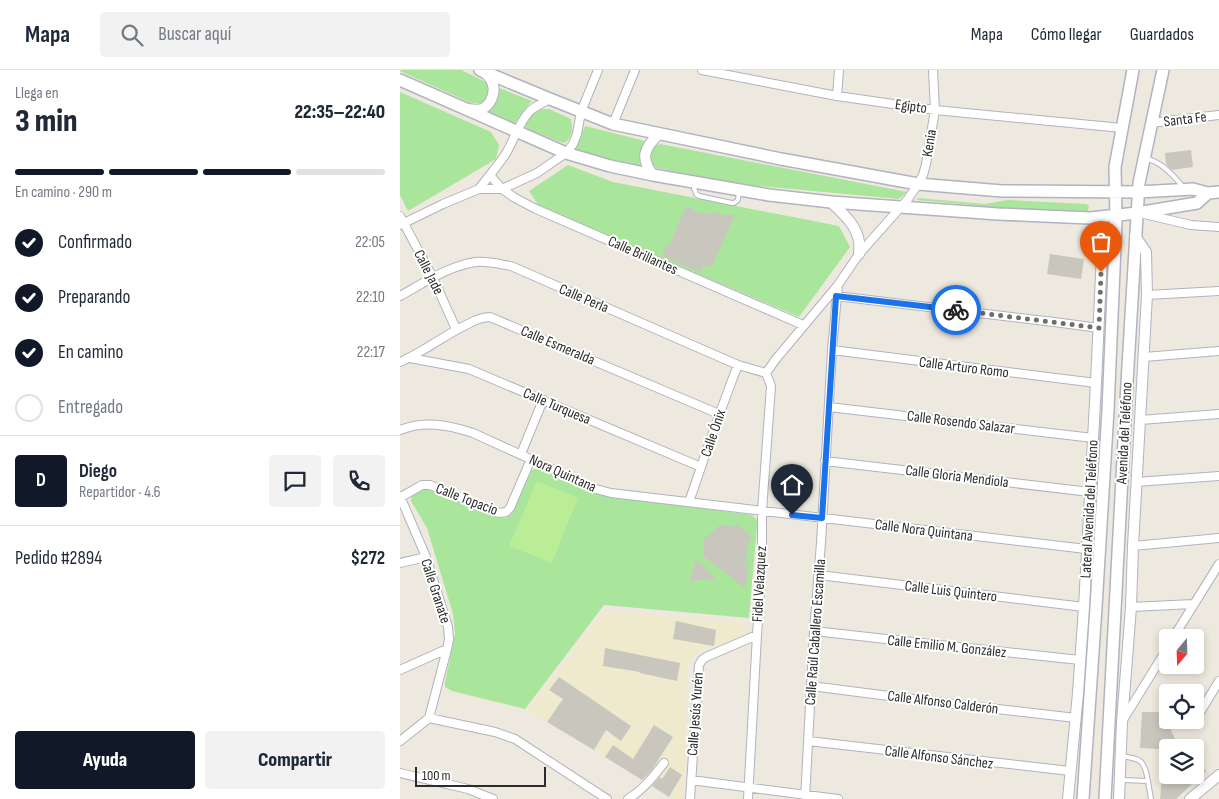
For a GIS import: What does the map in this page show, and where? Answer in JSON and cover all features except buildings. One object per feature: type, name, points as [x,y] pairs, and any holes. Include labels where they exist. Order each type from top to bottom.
[{"type":"main road","name":"Avenida del Teléfono","points":[[1083,799],[1108,410],[1127,191],[1115,167],[1133,70]]},
{"type":"main road","name":"Avenida del Teléfono","points":[[1106,799],[1135,236],[1124,216],[1127,191],[1139,183],[1163,70]]},
{"type":"main road","points":[[482,71],[613,124],[781,159],[918,184],[1002,192],[1193,190],[1215,194]]},
{"type":"main road","points":[[400,80],[516,132],[566,152],[610,166],[769,195],[831,202],[998,214],[1090,218],[1124,216],[1197,203],[1215,194]]},
{"type":"street","points":[[401,221],[479,190],[502,189],[537,173],[566,152],[573,144],[577,134],[581,112],[598,70]]},
{"type":"street","points":[[613,124],[635,70]]},
{"type":"street","name":"Egipto","points":[[702,70],[745,74],[837,96],[935,110],[1122,128]]},
{"type":"street","points":[[837,96],[839,70]]},
{"type":"street","name":"Kenia","points":[[918,184],[926,164],[935,110],[933,70]]},
{"type":"street","points":[[464,108],[476,110],[483,108],[493,96],[493,83],[482,71]]},
{"type":"street","points":[[479,190],[506,154],[526,115],[550,99]]},
{"type":"street","name":"Santa Fe","points":[[1151,123],[1219,115]]},
{"type":"street","points":[[653,175],[644,160],[645,152],[648,145],[659,134]]},
{"type":"street","name":"Calle Brillantes","points":[[490,175],[502,189],[536,209],[804,325]]},
{"type":"street","points":[[766,373],[838,285],[859,254],[902,207],[918,184]]},
{"type":"street","points":[[831,202],[855,229],[859,240],[859,254]]},
{"type":"street","points":[[1124,216],[1219,227]]},
{"type":"street","name":"Lateral Avenida del Teléfono","points":[[1068,799],[1084,607],[1102,253],[1105,236],[1124,216]]},
{"type":"street","name":"Calle Jade","points":[[401,221],[433,278],[456,329]]},
{"type":"street","points":[[1119,799],[1147,295],[1146,252],[1135,236]]},
{"type":"street","name":"Calle Perla","points":[[400,296],[454,268],[474,262],[511,266],[738,365],[766,373]]},
{"type":"street","name":"Calle Raúl Caballero Escamilla","points":[[805,797],[832,350],[838,285]]},
{"type":"street","points":[[1147,295],[1219,291]]},
{"type":"street","points":[[836,296],[1099,328]]},
{"type":"street","name":"Calle Esmeralda","points":[[400,362],[410,358],[456,329],[482,317],[490,317],[719,414]]},
{"type":"street","name":"Calle Arturo Romo","points":[[832,350],[1096,383]]},
{"type":"street","points":[[1144,358],[1219,352]]},
{"type":"street","name":"Calle Turquesa","points":[[410,358],[469,368],[701,467]]},
{"type":"street","name":"Calle Ónix","points":[[689,502],[738,365]]},
{"type":"street","name":"Fidel Velazquez","points":[[748,799],[756,635],[762,565],[762,511],[771,386],[766,373]]},
{"type":"street","points":[[1126,383],[1142,384]]},
{"type":"street","points":[[521,454],[543,400]]},
{"type":"street","name":"Calle Rosendo Salazar","points":[[829,407],[1093,438]]},
{"type":"street","points":[[1095,409],[1108,410]]},
{"type":"street","points":[[1140,420],[1219,414]]},
{"type":"street","name":"Nora Quintana","points":[[400,430],[411,426],[434,424],[453,427],[473,433],[596,489],[611,493],[762,511]]},
{"type":"street","name":"Calle Topacio","points":[[401,496],[422,485],[430,484],[492,511],[506,512],[510,508],[531,459]]},
{"type":"street","name":"Calle Gloria Mendiola","points":[[825,461],[1090,492]]},
{"type":"street","points":[[1136,482],[1219,476]]},
{"type":"street","name":"Calle Granate","points":[[401,496],[426,556],[448,627],[448,639],[429,718]]},
{"type":"street","name":"Calle Nora Quintana","points":[[762,511],[1086,549]]},
{"type":"street","points":[[1132,546],[1219,538]]},
{"type":"street","points":[[400,563],[426,556]]},
{"type":"street","points":[[1178,629],[1219,564]]},
{"type":"street","name":"Calle Luis Quintero","points":[[819,575],[1084,607]]},
{"type":"street","points":[[1131,607],[1193,604]]},
{"type":"street","name":"Calle Emilio M. González","points":[[814,631],[1080,660]]},
{"type":"street","name":"Calle Jesús Yurén","points":[[690,799],[699,665],[706,657],[756,635]]},
{"type":"street","points":[[400,670],[446,648]]},
{"type":"street","points":[[1122,722],[1159,661]]},
{"type":"street","points":[[1204,706],[1219,681]]},
{"type":"street","name":"Calle Alfonso Calderón","points":[[811,686],[1076,718]]},
{"type":"street","points":[[1078,693],[1090,694]]},
{"type":"street","points":[[400,741],[429,718],[495,732],[516,739],[606,799]]},
{"type":"street","name":"Calle Alfonso Sánchez","points":[[808,741],[1070,771]]},
{"type":"street","points":[[628,799],[649,782],[664,763]]},
{"type":"street","points":[[400,773],[468,789],[493,799]]},
{"type":"street","points":[[1190,799],[1219,775]]},
{"type":"street","points":[[691,780],[805,797],[838,799]]},
{"type":"lane","points":[[1144,158],[1161,165],[1186,190]]},
{"type":"lane","points":[[1120,756],[1136,758],[1146,768],[1151,799]]},
{"type":"lane","points":[[1119,779],[1148,780]]},
{"type":"shaded area","points":[[604,610],[747,623],[745,637],[700,650],[687,666],[684,799],[672,799],[528,710]]},
{"type":"green space","points":[[400,70],[461,70],[488,83],[490,88],[486,101],[471,103]]},
{"type":"green space","points":[[497,87],[532,101],[515,123],[485,111],[497,98]]},
{"type":"green space","points":[[400,92],[491,132],[499,145],[496,159],[408,211],[400,195]]},
{"type":"green space","points":[[542,109],[549,109],[571,119],[572,132],[570,138],[565,143],[526,128],[528,118]]},
{"type":"green space","points":[[585,126],[645,141],[640,154],[642,166],[608,160],[575,149]]},
{"type":"green space","points":[[660,144],[907,192],[899,199],[727,183],[653,167],[651,165],[650,153],[652,148]]},
{"type":"green space","points":[[568,165],[613,182],[839,226],[850,247],[799,317],[539,206],[529,191]]},
{"type":"green space","points":[[918,198],[985,204],[1008,200],[1086,204],[1089,206],[1088,211],[1005,208],[917,200]]},
{"type":"green space","points":[[541,469],[593,491],[617,497],[752,515],[757,520],[757,526],[749,618],[604,605],[525,709],[452,691],[445,687],[455,634],[453,614],[427,528],[411,501],[412,495],[420,489],[432,487],[506,518],[511,515],[532,470]]},
{"type":"green space","points":[[537,481],[578,498],[552,563],[509,546]]},
{"type":"way so far","points":[[956,310],[1099,328],[1101,272]]},
{"type":"route","points":[[792,515],[822,518],[836,296],[956,310]]}]
